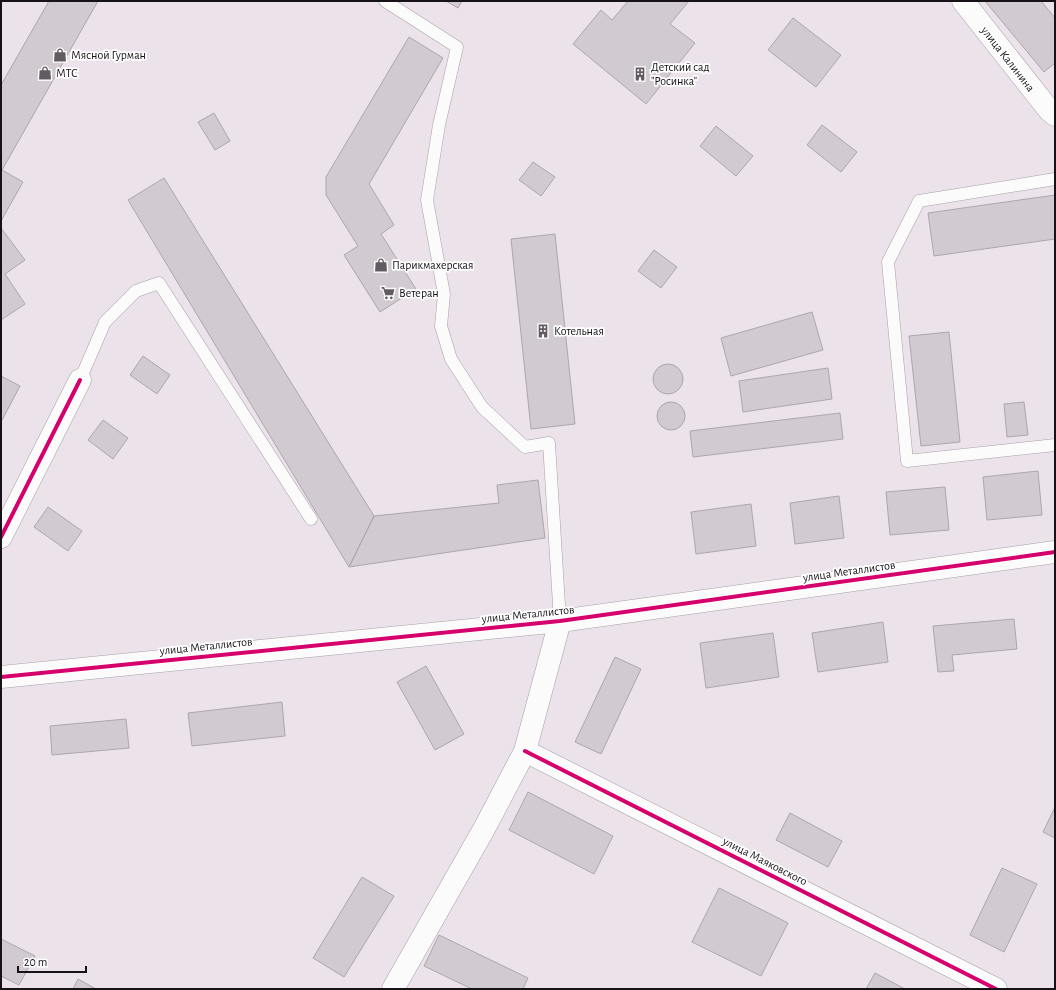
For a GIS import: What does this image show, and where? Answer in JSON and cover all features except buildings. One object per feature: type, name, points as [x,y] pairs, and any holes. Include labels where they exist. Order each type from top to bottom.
[{"type":"street","name":"улица Калинина","points":[[963,1],[1049,110],[1055,115]]},
{"type":"street","points":[[1,537],[80,380]]},
{"type":"street","name":"улица Металлистов","points":[[1,677],[560,621],[1055,552]]},
{"type":"street","points":[[394,989],[484,829],[525,751],[560,621]]},
{"type":"street","name":"улица Маяковского","points":[[525,751],[996,989]]},
{"type":"lane","points":[[384,1],[457,47],[439,125],[427,200],[444,294],[441,326],[451,359],[482,407],[525,447],[549,443],[560,621]]},
{"type":"lane","points":[[1055,179],[919,201],[888,262],[907,462],[1055,445]]},
{"type":"lane","points":[[80,380],[105,322],[136,290],[159,283],[311,519]]},
{"type":"cycle path","points":[[1,537],[80,380]]},
{"type":"cycle path","points":[[1,677],[560,621],[1055,552]]},
{"type":"cycle path","points":[[525,751],[996,989]]},
{"type":"place","name":"Мясной Гурман","points":[[60,55]]},
{"type":"place","name":"МТС","points":[[45,73]]},
{"type":"place","name":"Детский сад \"Росинка\"","points":[[640,74]]},
{"type":"place","name":"Парикмахерская","points":[[381,265]]},
{"type":"place","name":"Ветеран","points":[[388,293]]},
{"type":"place","name":"Котельная","points":[[543,331]]}]
